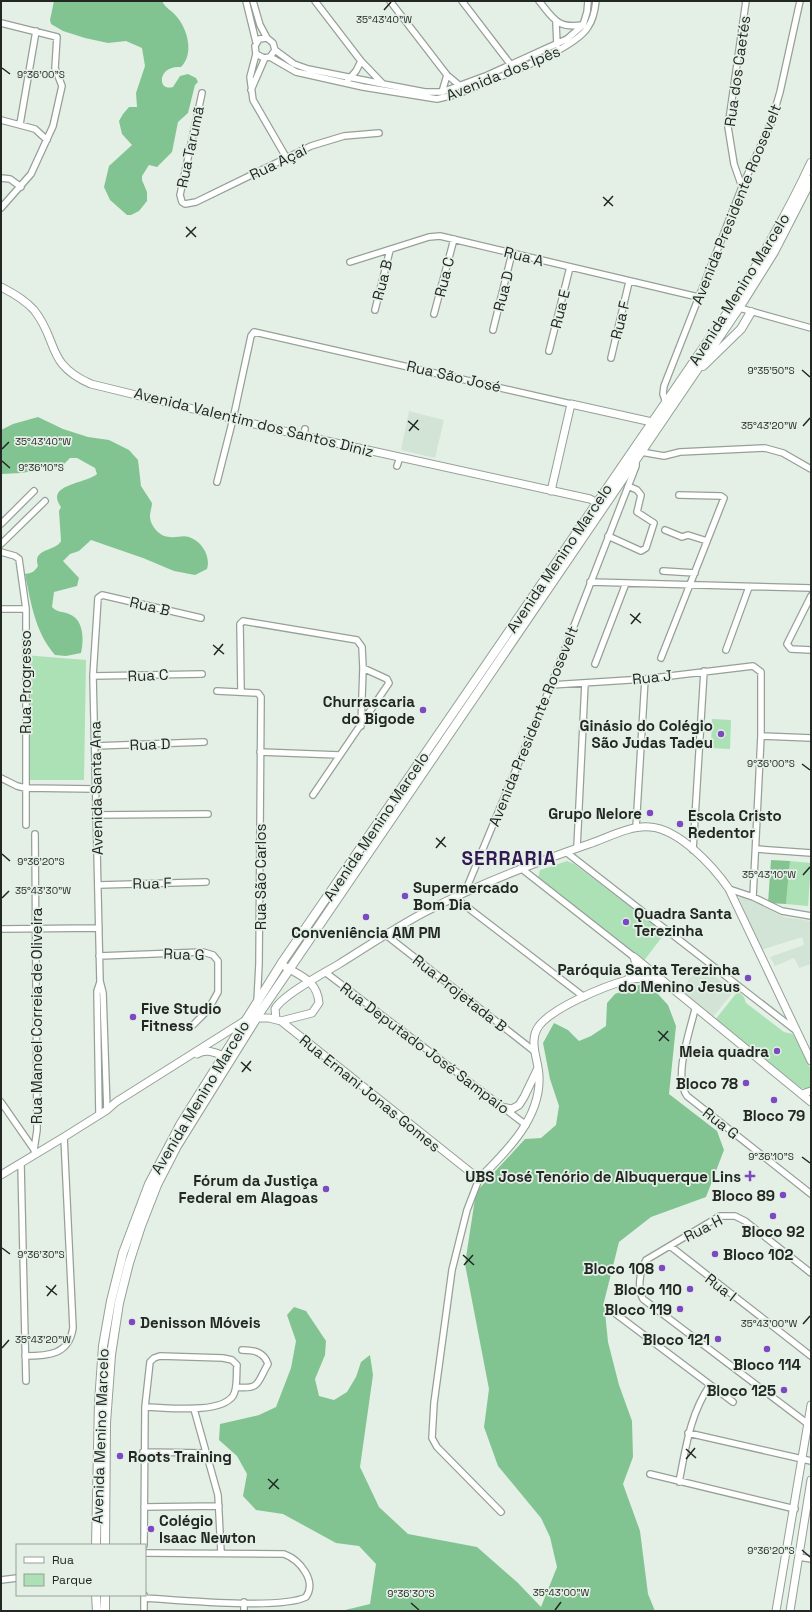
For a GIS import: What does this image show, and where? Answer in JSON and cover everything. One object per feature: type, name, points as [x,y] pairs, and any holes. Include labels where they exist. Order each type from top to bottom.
[{"type":"main road","name":"Avenida Menino Marcelo","points":[[96,1544],[99,1402],[103,1346],[111,1301],[123,1253],[149,1184],[180,1124],[227,1057],[257,1018],[605,507],[692,376],[736,307],[811,164]]},
{"type":"main road","name":"Avenida Menino Marcelo","points":[[105,1544],[106,1423],[111,1355],[119,1303],[129,1263],[141,1226],[176,1146],[227,1057],[246,1020],[281,964],[541,586],[596,502],[774,252],[810,185]]},
{"type":"main road","points":[[692,376],[741,329],[751,312]]},
{"type":"main road","points":[[96,1596],[97,1611]]},
{"type":"main road","points":[[105,1596],[105,1611]]},
{"type":"street","points":[[246,1],[256,42],[256,54],[250,76],[253,100],[286,157]]},
{"type":"street","name":"Avenida dos Ipês","points":[[254,1],[260,25],[267,38],[274,42],[275,50],[294,64],[387,92],[422,98],[446,97],[565,48],[588,28],[593,17],[596,1]]},
{"type":"street","points":[[315,1],[360,61],[383,84],[387,92]]},
{"type":"street","points":[[390,1],[447,75],[459,85]]},
{"type":"street","points":[[462,1],[511,64]]},
{"type":"street","points":[[539,1],[556,22],[569,27],[583,25],[587,12],[588,1]]},
{"type":"street","name":"Rua dos Caetés","points":[[742,186],[734,164],[728,127],[746,1]]},
{"type":"street","name":"Avenida Presidente Roosevelt","points":[[666,404],[663,394],[664,386],[742,186],[771,123],[800,1]]},
{"type":"street","points":[[556,22],[557,45]]},
{"type":"street","points":[[1,23],[55,35],[58,38],[55,68],[62,86],[53,126],[39,159],[21,187],[1,208]]},
{"type":"street","name":"Avenida dos Ipês","points":[[256,54],[296,72],[347,81],[383,84],[425,92],[442,92],[557,45],[568,39],[583,25]]},
{"type":"street","points":[[20,124],[36,31]]},
{"type":"street","points":[[256,42],[263,38],[267,38]]},
{"type":"street","points":[[251,90],[267,58],[275,50]]},
{"type":"street","points":[[347,81],[356,71],[360,61]]},
{"type":"street","points":[[442,92],[447,75]]},
{"type":"street","name":"Rua Tarumã","points":[[182,202],[180,195],[202,93]]},
{"type":"street","points":[[1,120],[35,129],[47,140]]},
{"type":"street","name":"Rua Açaí","points":[[182,202],[189,204],[196,202],[286,157],[329,139],[379,133]]},
{"type":"street","points":[[1,178],[10,180],[21,187]]},
{"type":"street","name":"Rua A","points":[[350,262],[440,236],[698,297]]},
{"type":"street","name":"Rua C","points":[[434,314],[454,239]]},
{"type":"street","name":"Rua B","points":[[375,310],[390,250]]},
{"type":"street","name":"Rua D","points":[[493,330],[512,253]]},
{"type":"street","name":"Rua E","points":[[549,351],[570,267]]},
{"type":"street","name":"Rua F","points":[[611,358],[630,282]]},
{"type":"street","name":"Avenida Valentim dos Santos Diniz","points":[[1,287],[17,296],[34,310],[58,359],[66,370],[90,384],[233,419],[304,432],[400,457],[596,502],[605,507]]},
{"type":"street","points":[[736,307],[751,312],[786,319],[811,328]]},
{"type":"street","name":"Rua São José","points":[[233,419],[251,336],[256,332],[652,422]]},
{"type":"street","points":[[551,491],[571,404]]},
{"type":"street","points":[[217,482],[233,419]]},
{"type":"street","points":[[638,456],[664,456],[680,452],[765,448],[783,453],[811,469]]},
{"type":"street","name":"Avenida Presidente Roosevelt","points":[[466,892],[551,685],[636,466],[638,456]]},
{"type":"street","points":[[397,466],[400,457]]},
{"type":"street","points":[[608,536],[641,551],[646,548],[654,523],[637,512],[641,495],[637,490],[628,486]]},
{"type":"street","points":[[1,524],[34,491]]},
{"type":"street","points":[[661,658],[724,498],[721,496],[679,495]]},
{"type":"street","points":[[1,544],[45,501]]},
{"type":"street","points":[[665,530],[682,538],[688,535],[707,541]]},
{"type":"street","name":"Rua Progresso","points":[[1,552],[20,559],[26,609],[26,826]]},
{"type":"street","points":[[662,571],[695,573]]},
{"type":"street","points":[[590,582],[811,588]]},
{"type":"street","points":[[595,664],[626,583]]},
{"type":"street","points":[[726,650],[750,587]]},
{"type":"street","name":"Rua B","points":[[100,596],[102,595],[201,618]]},
{"type":"street","name":"Avenida Santa Ana","points":[[100,596],[98,598],[93,676],[95,746],[94,789],[99,884],[100,981],[103,993],[107,1110]]},
{"type":"street","points":[[811,596],[788,642],[788,647],[791,649],[811,650]]},
{"type":"street","points":[[1,609],[26,609]]},
{"type":"street","points":[[217,691],[241,691],[240,624],[243,621],[357,640],[362,647],[363,668],[361,726]]},
{"type":"street","name":"Rua J","points":[[551,685],[645,679],[752,666],[761,672],[761,736]]},
{"type":"street","points":[[313,795],[339,755],[361,726],[389,681],[363,668]]},
{"type":"street","points":[[693,850],[704,671]]},
{"type":"street","name":"Rua C","points":[[93,676],[202,674]]},
{"type":"street","points":[[636,828],[645,679]]},
{"type":"street","points":[[577,848],[585,683]]},
{"type":"street","name":"Rua São Carlos","points":[[241,691],[260,694],[260,964],[257,1002]]},
{"type":"street","points":[[753,897],[761,736],[811,738]]},
{"type":"street","name":"Rua D","points":[[95,746],[204,742]]},
{"type":"street","points":[[260,752],[339,755]]},
{"type":"street","points":[[1,778],[17,786],[25,788],[94,789]]},
{"type":"street","points":[[96,815],[208,814]]},
{"type":"street","points":[[278,1020],[275,1009],[279,1003],[310,981],[386,935],[454,897],[577,848],[636,828],[650,827],[661,829],[678,838],[710,866],[729,889],[794,1028],[808,1047],[811,1061]]},
{"type":"street","name":"Rua Manoel Correia de Oliveira","points":[[35,834],[37,1130],[35,1152]]},
{"type":"street","points":[[756,849],[811,853]]},
{"type":"street","points":[[566,852],[794,1028]]},
{"type":"street","points":[[522,869],[634,957],[695,1009],[811,1102]]},
{"type":"street","name":"Rua F","points":[[99,884],[206,882]]},
{"type":"street","points":[[729,889],[753,897],[782,911],[811,916]]},
{"type":"street","points":[[454,897],[584,997]]},
{"type":"street","points":[[1,929],[99,928]]},
{"type":"street","name":"Rua Projetada B","points":[[386,935],[534,1051]]},
{"type":"street","name":"Rua G","points":[[99,956],[198,952],[213,955],[218,962],[218,992],[208,1010],[193,1025]]},
{"type":"street","points":[[628,980],[637,967],[634,957]]},
{"type":"street","points":[[257,1018],[278,1020],[312,1012],[319,1003],[317,991],[310,981],[281,964]]},
{"type":"street","name":"Rua Deputado José Sampaio","points":[[325,972],[526,1125]]},
{"type":"street","points":[[500,1512],[437,1447],[432,1438],[434,1403],[452,1270],[467,1210],[479,1179],[504,1153],[526,1125],[536,1101],[540,1078],[534,1051],[534,1038],[537,1029],[544,1020],[553,1012],[584,997],[628,980],[661,980]]},
{"type":"street","name":"Avenida Santa Ana","points":[[99,1115],[97,991],[100,981]]},
{"type":"street","name":"Rua G","points":[[695,1009],[681,1073],[682,1086],[687,1096],[811,1194]]},
{"type":"street","points":[[1,1175],[21,1165],[35,1152],[64,1137],[107,1110],[116,1102],[246,1020]]},
{"type":"street","name":"Rua Ernani Jonas Gomes","points":[[278,1020],[479,1179]]},
{"type":"street","points":[[107,1110],[114,1108],[203,1050],[213,1051],[227,1057]]},
{"type":"street","points":[[501,1107],[512,1109],[519,1105],[538,1068]]},
{"type":"street","points":[[802,1094],[811,1091]]},
{"type":"street","points":[[1,1102],[35,1152]]},
{"type":"street","points":[[25,1356],[54,1354],[63,1348],[71,1338],[73,1328],[64,1137]]},
{"type":"street","points":[[21,1165],[26,1381]]},
{"type":"street","name":"Rua H","points":[[808,1424],[643,1299],[640,1290],[645,1262],[653,1255],[714,1219],[727,1215],[735,1216],[746,1221],[811,1272]]},
{"type":"street","name":"Rua I","points":[[670,1246],[811,1356]]},
{"type":"street","points":[[616,1314],[733,1402]]},
{"type":"street","points":[[236,1387],[252,1388],[257,1385],[268,1364],[265,1356],[259,1352],[242,1350]]},
{"type":"street","points":[[144,1544],[143,1452],[145,1407],[149,1366],[152,1359],[160,1356],[228,1359],[237,1366],[234,1395],[222,1404],[194,1409],[145,1407]]},
{"type":"street","points":[[679,1482],[688,1433],[698,1405],[710,1385]]},
{"type":"street","points":[[776,1611],[795,1509],[811,1405]]},
{"type":"street","points":[[194,1409],[216,1484],[219,1506],[221,1552]]},
{"type":"street","points":[[688,1433],[811,1461]]},
{"type":"street","points":[[143,1452],[206,1453]]},
{"type":"street","points":[[650,1474],[795,1509]]},
{"type":"street","points":[[790,1611],[811,1480]]},
{"type":"street","points":[[144,1507],[219,1506]]},
{"type":"street","points":[[144,1611],[144,1597],[244,1602],[292,1602],[306,1597],[311,1587],[310,1581],[296,1561],[284,1554],[221,1552],[146,1553]]},
{"type":"street","points":[[798,1557],[811,1559]]},
{"type":"street","points":[[1,1580],[16,1578]]},
{"type":"street","points":[[244,1602],[244,1611]]},
{"type":"shaded area","points":[[54,1],[162,1],[181,22],[187,35],[188,49],[185,62],[181,67],[173,67],[167,70],[162,78],[162,82],[164,86],[173,87],[180,76],[188,74],[196,78],[198,82],[195,85],[188,113],[178,122],[172,152],[157,167],[149,165],[142,176],[147,192],[147,201],[139,211],[131,215],[127,215],[110,200],[104,187],[109,166],[132,145],[122,134],[119,121],[129,107],[137,107],[136,93],[145,66],[142,48],[126,41],[108,43],[63,31],[51,24],[50,20]]},
{"type":"shaded area","points":[[409,411],[444,420],[435,458],[401,450]]},
{"type":"shaded area","points":[[38,417],[63,429],[88,437],[109,440],[129,450],[138,460],[141,486],[152,503],[150,520],[156,530],[166,537],[187,536],[194,539],[204,550],[208,560],[207,569],[195,575],[174,571],[143,558],[91,540],[79,551],[70,554],[63,561],[79,578],[77,586],[54,592],[52,607],[60,612],[67,613],[78,620],[82,630],[81,653],[66,656],[55,655],[48,646],[38,627],[29,596],[25,574],[33,572],[37,568],[38,556],[41,553],[54,547],[61,541],[59,511],[61,507],[57,499],[58,494],[62,489],[97,474],[95,468],[77,458],[70,458],[61,467],[54,469],[41,469],[22,473],[1,474],[1,430],[13,424]]},
{"type":"shaded area","points":[[771,860],[790,861],[786,904],[768,903]]},
{"type":"shaded area","points":[[742,896],[784,917],[811,921],[811,964],[799,968],[794,958],[775,966],[770,957],[804,945],[802,937],[761,950],[739,898]]},
{"type":"shaded area","points":[[700,965],[734,991],[713,1017],[680,991]]},
{"type":"shaded area","points":[[647,982],[668,1005],[676,1026],[669,1094],[717,1131],[724,1150],[706,1197],[651,1217],[619,1242],[604,1302],[608,1342],[619,1385],[632,1421],[633,1457],[623,1484],[640,1531],[648,1594],[655,1611],[341,1611],[370,1604],[376,1564],[359,1546],[336,1543],[283,1514],[256,1510],[243,1496],[247,1474],[237,1456],[219,1440],[220,1424],[259,1415],[276,1407],[291,1368],[296,1341],[287,1315],[294,1307],[306,1311],[326,1341],[325,1355],[315,1379],[319,1396],[334,1400],[347,1392],[356,1377],[361,1362],[370,1355],[373,1375],[360,1467],[379,1507],[408,1534],[477,1547],[517,1582],[541,1607],[557,1567],[550,1537],[541,1518],[498,1466],[484,1427],[489,1389],[465,1264],[476,1192],[525,1139],[541,1138],[556,1125],[559,1106],[550,1079],[543,1043],[554,1023],[568,1030],[579,1041],[591,1036],[606,1026],[607,1003],[615,994]]},
{"type":"green space","points":[[24,655],[86,660],[84,780],[26,780]]},
{"type":"green space","name":"Ginásio do Colégio São Judas Tadeu","points":[[712,719],[731,720],[730,749],[711,748]]},
{"type":"green space","points":[[567,861],[574,864],[665,933],[643,962],[538,878],[540,870]]},
{"type":"green space","points":[[790,861],[811,863],[808,906],[786,904]]},
{"type":"green space","points":[[738,991],[744,997],[746,1003],[784,1032],[793,1034],[811,1070],[811,1087],[807,1089],[801,1088],[715,1020]]},
{"type":"place","name":"Churrascaria do Bigode","points":[[423,710]]},
{"type":"place","name":"Ginásio do Colégio São Judas Tadeu","points":[[721,734]]},
{"type":"place","name":"Grupo Nelore","points":[[650,813]]},
{"type":"place","name":"Escola Cristo Redentor","points":[[680,824]]},
{"type":"place","name":"Supermercado Bom Dia","points":[[405,896]]},
{"type":"place","name":"Conveniência AM PM","points":[[366,917]]},
{"type":"place","name":"Quadra Santa Terezinha","points":[[626,922]]},
{"type":"place","name":"Paróquia Santa Terezinha do Menino Jesus","points":[[748,978]]},
{"type":"place","name":"Five Studio Fitness","points":[[133,1017]]},
{"type":"place","name":"Meia quadra","points":[[777,1051]]},
{"type":"place","name":"Bloco 78","points":[[746,1083]]},
{"type":"place","name":"Bloco 79","points":[[774,1100]]},
{"type":"place","name":"UBS José Tenório de Albuquerque Lins","points":[[750,1176]]},
{"type":"place","name":"Fórum da Justiça Federal em Alagoas","points":[[326,1189]]},
{"type":"place","name":"Bloco 89","points":[[783,1195]]},
{"type":"place","name":"Bloco 92","points":[[773,1216]]},
{"type":"place","name":"Bloco 102","points":[[715,1254]]},
{"type":"place","name":"Bloco 108","points":[[662,1268]]},
{"type":"place","name":"Bloco 110","points":[[690,1289]]},
{"type":"place","name":"Bloco 119","points":[[680,1309]]},
{"type":"place","name":"Denisson Móveis","points":[[132,1322]]},
{"type":"place","name":"Bloco 121","points":[[718,1339]]},
{"type":"place","name":"Bloco 114","points":[[767,1349]]},
{"type":"place","name":"Bloco 125","points":[[784,1390]]},
{"type":"place","name":"Roots Training","points":[[120,1456]]},
{"type":"place","name":"Colégio Isaac Newton","points":[[151,1529]]},
{"type":"district","name":"SERRARIA","points":[[509,858]]}]
